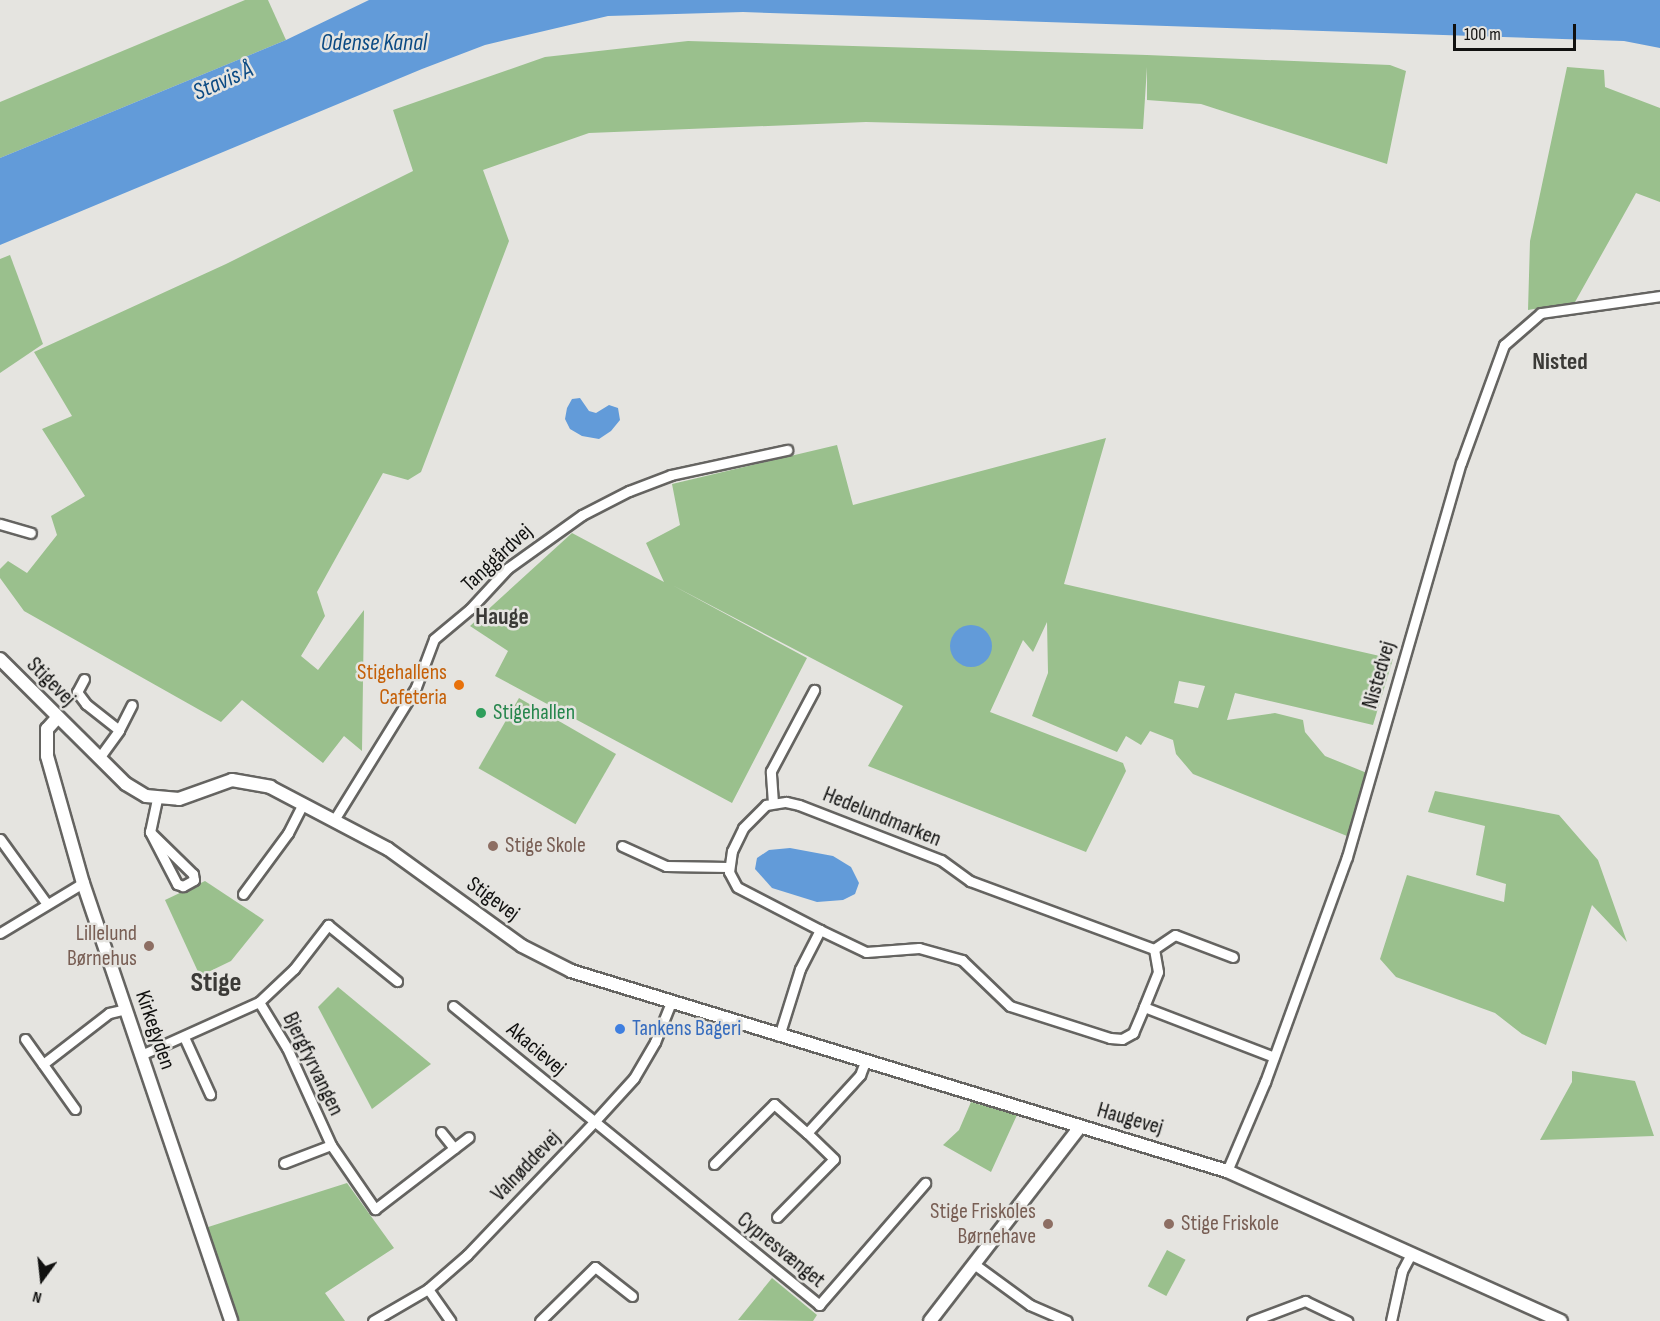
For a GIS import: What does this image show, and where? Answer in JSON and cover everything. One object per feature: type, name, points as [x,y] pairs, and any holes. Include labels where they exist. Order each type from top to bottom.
[{"type":"street","name":"Nistedvej","points":[[1227,1171],[1274,1057],[1347,857],[1461,464],[1504,345],[1540,313],[1660,296]]},
{"type":"street","name":"Tanggårdvej","points":[[334,820],[416,687],[434,639],[470,609],[508,568],[582,515],[629,491],[671,475],[787,450]]},
{"type":"street","points":[[0,524],[31,533]]},
{"type":"street","name":"Stigevej","points":[[0,659],[57,718],[135,791],[157,799],[179,798],[232,780],[246,780],[270,786],[388,849],[530,951],[571,971],[670,1005]]},
{"type":"street","points":[[84,679],[77,692],[82,699],[119,729]]},
{"type":"street","points":[[814,690],[771,771],[770,804],[743,828],[728,867],[737,886],[866,952],[920,948],[962,960],[1010,1006],[1110,1038],[1122,1039],[1133,1033],[1158,972],[1154,949],[1175,935],[1233,957]]},
{"type":"street","points":[[99,758],[132,705]]},
{"type":"street","name":"Kirkegyden","points":[[57,718],[47,729],[44,742],[83,882],[231,1321]]},
{"type":"street","points":[[150,832],[193,874],[194,880],[183,886],[177,884],[150,832],[157,799]]},
{"type":"street","points":[[243,894],[288,833],[303,804]]},
{"type":"street","name":"Hedelundmarken","points":[[770,804],[800,805],[941,860],[961,876],[1154,949]]},
{"type":"street","points":[[0,839],[47,904]]},
{"type":"street","points":[[622,846],[676,868],[728,867]]},
{"type":"street","points":[[0,933],[83,882]]},
{"type":"street","points":[[1006,894],[1010,883]]},
{"type":"street","name":"Bjergfyrvangen","points":[[141,1055],[259,1002],[294,969],[328,925],[397,981]]},
{"type":"street","points":[[779,1036],[800,969],[820,930]]},
{"type":"street","name":"Bjergfyrvangen","points":[[259,1002],[287,1048],[331,1145],[375,1209],[468,1137]]},
{"type":"street","name":"Haugevej","points":[[670,1005],[1227,1171],[1561,1321]]},
{"type":"street","name":"Valnøddevej","points":[[373,1321],[428,1289],[467,1255],[594,1122],[634,1078],[655,1042],[670,1005]]},
{"type":"street","name":"Akacievej","points":[[453,1006],[594,1122]]},
{"type":"street","points":[[1144,1007],[1274,1057]]},
{"type":"street","points":[[44,1064],[109,1013],[126,1009]]},
{"type":"street","points":[[184,1037],[210,1094]]},
{"type":"street","points":[[25,1039],[75,1109]]},
{"type":"street","points":[[807,1133],[860,1075],[865,1062]]},
{"type":"street","points":[[714,1164],[774,1104],[834,1160],[777,1217]]},
{"type":"street","name":"Cypresvænget","points":[[594,1122],[819,1305],[925,1183]]},
{"type":"street","points":[[930,1321],[1080,1127]]},
{"type":"street","points":[[441,1132],[454,1148]]},
{"type":"street","name":"Bjergfyrvangen","points":[[284,1163],[331,1145]]},
{"type":"street","points":[[1391,1321],[1402,1271],[1411,1254]]},
{"type":"street","points":[[974,1264],[1030,1305],[1067,1321]]},
{"type":"street","points":[[540,1321],[595,1267],[632,1296]]},
{"type":"street","points":[[428,1289],[450,1321]]},
{"type":"street","points":[[1252,1321],[1305,1301],[1347,1321]]},
{"type":"green space","points":[[245,0],[268,0],[286,40],[0,158],[0,102]]},
{"type":"green space","points":[[688,41],[1390,65],[1406,71],[1387,164],[1201,104],[1147,100],[1147,67],[1143,129],[866,122],[589,133],[483,170],[509,241],[421,472],[408,480],[383,473],[317,592],[325,616],[301,656],[318,670],[364,610],[362,751],[344,736],[323,763],[242,700],[221,722],[24,611],[0,578],[0,569],[8,561],[27,573],[57,535],[51,516],[85,496],[42,429],[72,416],[34,352],[226,264],[413,171],[393,110],[545,57]]},
{"type":"green space","points":[[1567,67],[1604,70],[1605,87],[1660,108],[1660,202],[1636,193],[1575,302],[1528,310],[1530,241]]},
{"type":"green space","points":[[10,255],[43,344],[0,373],[0,259]]},
{"type":"green space","points":[[1106,438],[1064,584],[1393,659],[1373,725],[1235,693],[1227,720],[1275,713],[1303,720],[1305,732],[1325,756],[1367,773],[1347,836],[1193,774],[1176,754],[1173,740],[1150,731],[1141,745],[1126,736],[1117,752],[1032,716],[1048,673],[1047,622],[1033,652],[1023,640],[990,712],[1123,763],[1126,771],[1086,852],[868,766],[903,706],[672,585],[807,658],[732,803],[495,676],[508,651],[470,626],[572,533],[664,582],[646,543],[680,525],[672,484],[837,445],[853,505]],"holes":[[[1179,681],[1205,686],[1198,708],[1174,703]]]},
{"type":"green space","points":[[519,698],[616,754],[575,824],[478,768]]},
{"type":"green space","points":[[1435,791],[1559,815],[1598,860],[1627,942],[1592,905],[1546,1045],[1522,1034],[1495,1013],[1396,977],[1380,959],[1407,875],[1504,902],[1506,884],[1476,875],[1485,826],[1428,812]]},
{"type":"green space","points":[[205,881],[264,920],[231,961],[200,976],[165,900]]},
{"type":"green space","points":[[338,987],[431,1064],[372,1109],[318,1007]]},
{"type":"green space","points":[[1572,1071],[1635,1081],[1654,1136],[1540,1140],[1572,1082]]},
{"type":"green space","points":[[971,1102],[1017,1115],[991,1172],[943,1145],[959,1130]]},
{"type":"green space","points":[[347,1183],[394,1248],[325,1293],[345,1321],[239,1321],[205,1228]]},
{"type":"green space","points":[[1167,1250],[1186,1260],[1166,1296],[1148,1286]]},
{"type":"green space","points":[[772,1278],[817,1315],[813,1321],[738,1320]]},
{"type":"water","name":"Odense Kanal","points":[[369,0],[1660,0],[1660,48],[1624,41],[743,12],[608,16],[485,45],[422,69],[0,245],[0,158],[286,40]]},
{"type":"water","points":[[580,398],[589,411],[596,413],[609,405],[618,408],[620,420],[611,431],[599,439],[582,436],[570,429],[565,419],[572,399]]},
{"type":"water","points":[[971,625],[979,626],[986,631],[991,638],[991,654],[986,661],[979,666],[971,667],[963,666],[956,661],[951,654],[950,646],[951,638],[956,631],[963,626]]},
{"type":"water","points":[[790,848],[833,856],[851,867],[859,883],[855,894],[843,900],[817,902],[772,888],[755,869],[757,858],[769,850]]},
{"type":"place","name":"Stigehallens Cafeteria","points":[[459,685]]},
{"type":"place","name":"Stigehallen","points":[[481,713]]},
{"type":"place","name":"Stige Skole","points":[[493,846]]},
{"type":"place","name":"Lillelund Børnehus","points":[[149,946]]},
{"type":"place","name":"Tankens Bageri","points":[[620,1029]]},
{"type":"place","name":"Stige Friskoles Børnehave","points":[[1048,1224]]},
{"type":"place","name":"Stige Friskole","points":[[1169,1224]]},
{"type":"district","name":"Nisted","points":[[1560,362]]},
{"type":"district","name":"Hauge","points":[[502,617]]},
{"type":"district","name":"Stige","points":[[216,983]]},
{"type":"water label","name":"Stavis Å","points":[[223,81]]}]
